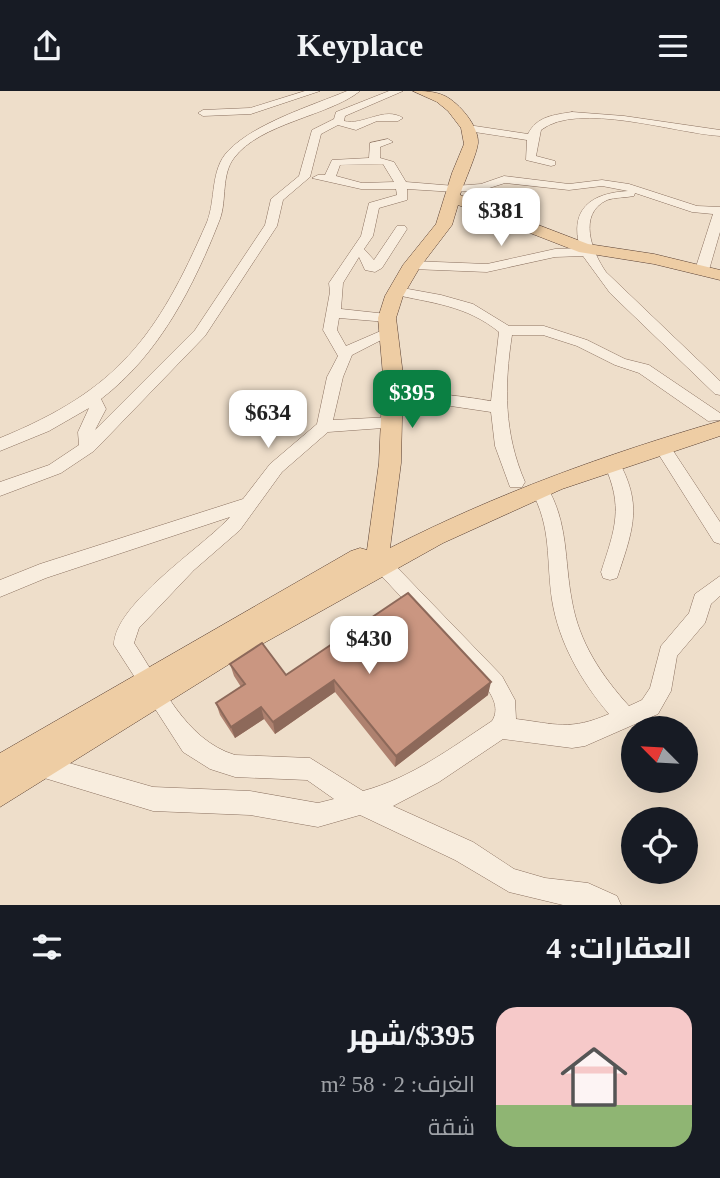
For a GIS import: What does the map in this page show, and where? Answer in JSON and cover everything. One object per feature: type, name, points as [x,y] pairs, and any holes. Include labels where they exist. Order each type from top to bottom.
[{"type":"main road","points":[[380,556],[388,490],[393,400],[387,325],[397,291],[412,265],[444,225],[471,144],[468,128],[448,103],[419,91]]},
{"type":"main road","points":[[453,193],[586,250],[654,258],[720,275]]},
{"type":"main road","points":[[528,486],[612,464],[662,447],[718,420]]},
{"type":"main road","points":[[0,769],[151,688],[380,556],[500,506],[528,486],[718,420]]},
{"type":"main road","points":[[0,792],[151,688]]},
{"type":"street","points":[[204,113],[245,112],[315,91]]},
{"type":"street","points":[[0,445],[29,435],[93,399],[148,348],[218,211],[222,171],[230,154],[272,128],[355,91]]},
{"type":"street","points":[[337,122],[340,114],[398,91]]},
{"type":"street","points":[[245,112],[272,128]]},
{"type":"street","points":[[551,163],[530,158],[533,138],[540,123],[586,114],[689,132],[720,133]]},
{"type":"street","points":[[0,489],[55,469],[88,447],[201,333],[239,279],[258,242],[270,229],[277,199],[304,177],[311,157],[314,135],[320,129],[337,122],[352,127],[375,118],[398,118]]},
{"type":"street","points":[[468,128],[533,138]]},
{"type":"street","points":[[376,162],[374,145],[388,142]]},
{"type":"street","points":[[330,179],[336,162],[389,162],[402,185],[402,199],[373,206],[367,236],[336,283],[330,330],[345,352]]},
{"type":"street","points":[[304,177],[361,186],[402,185],[453,193],[504,180],[569,187],[602,183],[638,190],[696,209],[720,212],[702,270]]},
{"type":"street","points":[[638,190],[632,194],[607,196],[589,207],[584,220],[586,250],[608,282],[720,390]]},
{"type":"street","points":[[358,251],[366,256],[370,267],[375,268],[401,229]]},
{"type":"street","points":[[412,265],[487,268],[555,253],[586,250]]},
{"type":"street","points":[[397,291],[471,307],[506,331],[544,330],[582,343],[653,374],[718,420]]},
{"type":"street","points":[[334,313],[387,325]]},
{"type":"street","points":[[387,325],[345,352],[335,377],[324,426],[276,468],[227,532],[187,565],[125,632],[124,645],[186,737],[205,754],[235,766],[310,769],[363,805],[464,851],[509,880],[545,890],[588,896],[608,905]]},
{"type":"street","points":[[506,331],[499,371],[503,445],[528,486],[552,507],[562,600],[580,657],[601,691],[624,716]]},
{"type":"street","points":[[88,447],[84,439],[98,409],[93,399]]},
{"type":"street","points":[[393,400],[444,400],[499,408]]},
{"type":"street","points":[[324,426],[391,423]]},
{"type":"street","points":[[662,447],[720,537]]},
{"type":"street","points":[[610,572],[622,541],[628,513],[621,481],[612,464]]},
{"type":"street","points":[[0,589],[40,572],[249,504]]},
{"type":"street","points":[[41,766],[171,802],[250,803],[318,815],[392,795],[430,774],[500,728],[508,714],[502,692],[380,556]]},
{"type":"street","points":[[630,716],[655,702],[668,652],[698,617],[702,600],[720,584]]},
{"type":"street","points":[[500,728],[572,737],[585,735],[621,720]]},
{"type":"building","points":[[408,593],[491,682],[396,756],[334,680],[273,722],[261,707],[231,727],[216,703],[245,684],[230,664],[262,643],[286,675]]}]
